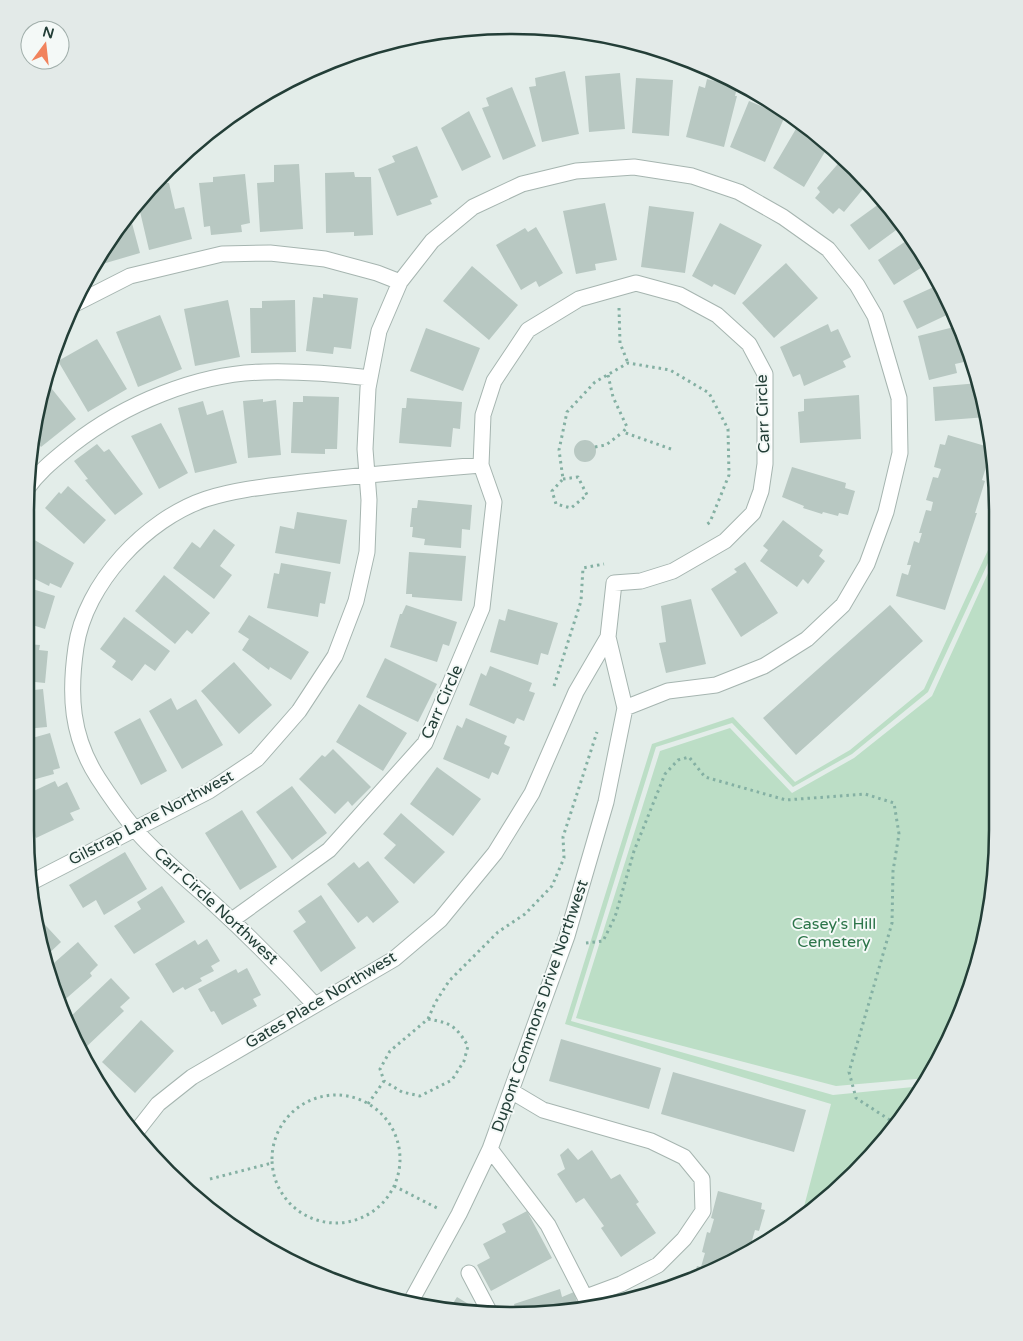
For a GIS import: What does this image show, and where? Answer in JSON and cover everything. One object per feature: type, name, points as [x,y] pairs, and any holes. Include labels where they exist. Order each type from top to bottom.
[{"type":"street","name":"Gilstrap Lane Northwest","points":[[37,880],[209,790],[257,759],[299,711],[335,656],[356,601],[367,552],[369,500],[365,449],[370,378],[379,331],[400,282],[432,241],[473,207],[522,184],[576,171],[634,167],[692,176],[730,189],[783,217],[828,249],[857,285],[875,316],[899,398],[900,453],[886,512],[867,564],[842,605],[807,639],[764,666],[716,685],[668,691],[625,708]]},
{"type":"street","points":[[83,300],[130,276],[222,254],[270,253],[325,259],[377,273],[400,282]]},
{"type":"street","name":"Carr Circle","points":[[232,920],[329,850],[425,743],[482,608],[494,502],[481,465],[483,415],[494,381],[528,330],[579,299],[636,283],[680,295],[717,315],[749,344],[764,374],[765,464],[758,499],[753,513],[725,541],[673,571],[642,581],[614,583]]},
{"type":"street","points":[[35,476],[92,430],[139,403],[195,382],[263,372],[341,374],[370,378]]},
{"type":"street","points":[[367,475],[481,465]]},
{"type":"street","name":"Carr Circle Northwest","points":[[315,1005],[277,963],[135,829],[98,777],[83,749],[73,716],[71,677],[76,647],[90,600],[112,568],[144,536],[169,516],[206,499],[251,489],[367,475]]},
{"type":"street","name":"Gates Place Northwest","points":[[139,1128],[158,1104],[192,1077],[394,958],[440,920],[495,853],[532,793],[576,692],[608,637],[614,583]]},
{"type":"street","name":"Dupont Commons Drive Northwest","points":[[413,1297],[459,1214],[490,1149],[567,936],[606,802],[625,708],[608,637]]},
{"type":"street","points":[[490,1149],[548,1226],[587,1300],[658,1265],[684,1239],[703,1211],[702,1179],[684,1157],[651,1141],[542,1110],[511,1091]]},
{"type":"street","points":[[469,1272],[487,1306]]},
{"type":"path","points":[[618,298],[620,343],[628,363]]},
{"type":"path","points":[[563,478],[578,477],[587,495],[571,508],[556,504],[552,492],[563,478],[559,450],[567,412],[595,382],[628,363],[670,370],[710,393],[728,429],[729,476],[710,522],[703,528]]},
{"type":"path","points":[[594,446],[606,445],[627,427],[613,397],[608,375]]},
{"type":"path","points":[[623,432],[670,449]]},
{"type":"path","points":[[553,689],[581,601],[584,568],[608,564]]},
{"type":"path","points":[[428,1019],[447,1022],[459,1030],[468,1046],[464,1062],[452,1080],[420,1096],[402,1092],[384,1080],[380,1069],[390,1051],[428,1019],[435,1003],[449,981],[498,932],[525,914],[552,886],[564,858],[564,837],[600,723]]},
{"type":"path","points":[[567,936],[585,944],[603,941],[615,917],[634,851],[665,774],[678,760],[690,757],[705,777],[786,800],[866,794],[894,804],[899,834],[893,871],[892,923],[849,1072],[856,1098],[891,1120]]},
{"type":"path","points":[[368,1104],[384,1080]]},
{"type":"path","points":[[335,1095],[355,1098],[368,1104],[377,1109],[392,1127],[400,1147],[400,1171],[392,1193],[374,1212],[354,1222],[328,1224],[310,1218],[292,1207],[280,1193],[273,1175],[271,1153],[278,1129],[292,1111],[310,1100],[335,1095]]},
{"type":"path","points":[[210,1179],[272,1163]]},
{"type":"path","points":[[394,1186],[449,1214],[459,1214]]},
{"type":"green space","points":[[989,548],[989,561],[928,692],[852,754],[793,787],[732,723],[656,747],[571,1021],[833,1095],[914,1087],[871,1145],[827,1189],[804,1208],[831,1104],[565,1024],[652,744],[733,717],[795,782],[850,750],[924,689]]},
{"type":"green space","name":"Casey's Hill Cemetery","points":[[989,571],[989,829],[985,892],[980,923],[964,983],[940,1041],[919,1079],[836,1086],[576,1018],[660,751],[730,728],[792,793],[854,758],[932,696]]},
{"type":"building","points":[[565,71],[579,134],[542,142],[529,87],[536,86],[535,78]]},
{"type":"building","points":[[620,73],[625,129],[589,132],[585,76]]},
{"type":"building","points":[[636,78],[673,80],[669,136],[632,133]]},
{"type":"building","points":[[707,79],[724,84],[736,90],[735,96],[737,96],[724,147],[686,137],[699,86],[705,88]]},
{"type":"building","points":[[512,87],[536,146],[503,160],[482,108],[489,106],[486,98]]},
{"type":"building","points":[[749,101],[769,110],[784,119],[765,162],[730,147]]},
{"type":"building","points":[[469,111],[491,157],[462,171],[441,128]]},
{"type":"building","points":[[796,128],[826,151],[804,187],[773,168]]},
{"type":"building","points":[[417,146],[438,197],[430,200],[432,204],[397,216],[378,169],[395,162],[392,156]]},
{"type":"building","points":[[838,163],[863,188],[844,212],[839,208],[833,214],[815,198],[820,192],[817,188]]},
{"type":"building","points":[[299,164],[303,229],[260,232],[257,183],[274,182],[274,165]]},
{"type":"building","points":[[354,172],[355,177],[371,177],[373,235],[354,236],[354,232],[326,233],[325,173]]},
{"type":"building","points":[[245,174],[250,223],[241,225],[242,232],[211,235],[210,226],[204,227],[199,183],[213,182],[213,177]]},
{"type":"building","points":[[166,182],[169,183],[175,209],[184,207],[192,239],[149,250],[140,211]]},
{"type":"building","points":[[605,203],[617,260],[595,264],[596,270],[576,274],[563,211]]},
{"type":"building","points":[[878,205],[897,229],[869,250],[850,225]]},
{"type":"building","points":[[649,206],[694,212],[685,273],[641,267]]},
{"type":"building","points":[[132,222],[140,253],[104,264]]},
{"type":"building","points":[[720,223],[762,245],[735,295],[714,284],[712,287],[692,276]]},
{"type":"building","points":[[536,227],[563,273],[539,287],[536,281],[521,290],[496,245],[525,228],[528,232]]},
{"type":"building","points":[[906,241],[922,267],[894,285],[878,260]]},
{"type":"building","points":[[786,263],[818,298],[774,338],[742,303]]},
{"type":"building","points":[[472,266],[518,305],[489,340],[443,301]]},
{"type":"building","points":[[933,287],[947,315],[917,329],[903,301]]},
{"type":"building","points":[[323,294],[358,298],[351,349],[334,347],[333,354],[306,351],[313,297],[323,298]]},
{"type":"building","points":[[228,300],[240,357],[195,366],[184,309]]},
{"type":"building","points":[[295,300],[296,352],[251,353],[250,308],[262,308],[262,301]]},
{"type":"building","points":[[160,315],[182,369],[138,387],[116,332]]},
{"type":"building","points":[[828,324],[831,332],[838,329],[851,357],[843,361],[846,367],[804,386],[800,374],[793,377],[780,347]]},
{"type":"building","points":[[952,327],[965,362],[955,364],[957,373],[929,380],[918,336]]},
{"type":"building","points":[[426,328],[480,348],[463,391],[410,371]]},
{"type":"building","points":[[97,339],[127,389],[88,412],[58,361]]},
{"type":"building","points":[[972,384],[980,418],[935,421],[933,387]]},
{"type":"building","points":[[50,387],[76,419],[41,447],[39,444]]},
{"type":"building","points":[[859,395],[861,439],[800,443],[798,412],[804,411],[804,399]]},
{"type":"building","points":[[303,396],[339,397],[337,449],[325,449],[325,454],[291,453],[293,402],[303,402]]},
{"type":"building","points":[[407,398],[462,402],[460,429],[453,428],[451,447],[399,443],[402,408],[406,408]]},
{"type":"building","points":[[263,399],[263,402],[276,400],[281,455],[248,458],[243,401]]},
{"type":"building","points":[[203,401],[207,415],[223,410],[237,463],[195,473],[178,408]]},
{"type":"building","points":[[161,423],[188,473],[159,489],[131,436]]},
{"type":"building","points":[[948,435],[984,446],[987,465],[982,480],[985,481],[975,513],[977,513],[945,610],[896,596],[902,573],[908,575],[911,565],[907,565],[914,541],[919,543],[922,533],[919,533],[926,510],[931,511],[933,502],[926,500],[933,477],[938,478],[941,469],[934,467],[940,444],[945,445]]},
{"type":"building","points":[[585,440],[593,443],[596,451],[593,459],[585,462],[577,459],[574,451],[577,443]]},
{"type":"building","points":[[97,444],[104,452],[109,449],[143,494],[115,515],[85,480],[88,479],[74,461]]},
{"type":"building","points":[[792,467],[846,483],[845,488],[855,491],[848,515],[839,513],[838,516],[823,512],[822,514],[803,508],[804,506],[782,497]]},
{"type":"building","points":[[68,486],[106,520],[84,544],[45,508],[59,492],[61,494]]},
{"type":"building","points":[[418,500],[472,505],[470,530],[462,529],[461,548],[424,545],[425,539],[412,537],[413,527],[410,527],[412,508],[417,508]]},
{"type":"building","points":[[297,512],[347,520],[340,564],[275,553],[280,526],[294,529]]},
{"type":"building","points":[[783,520],[823,550],[819,556],[825,561],[808,584],[803,579],[797,587],[760,561],[768,550],[763,546]]},
{"type":"building","points":[[214,529],[235,545],[220,566],[232,575],[214,599],[173,568],[192,542],[200,548]]},
{"type":"building","points":[[34,540],[74,563],[61,588],[50,583],[49,586],[35,579]]},
{"type":"building","points":[[409,552],[466,556],[462,601],[412,597],[412,594],[406,594]]},
{"type":"building","points":[[745,562],[778,613],[741,637],[711,589],[737,572],[734,569]]},
{"type":"building","points":[[281,563],[331,572],[325,604],[320,603],[318,617],[267,608],[274,573],[279,574]]},
{"type":"building","points":[[164,575],[210,613],[192,634],[187,630],[175,644],[135,611]]},
{"type":"building","points":[[34,589],[55,596],[45,629],[34,626]]},
{"type":"building","points":[[691,599],[706,664],[666,673],[659,643],[666,642],[661,606]]},
{"type":"building","points":[[406,605],[457,622],[449,646],[443,644],[437,662],[390,647],[400,614],[402,614]]},
{"type":"building","points":[[890,605],[923,641],[796,755],[763,718]]},
{"type":"building","points":[[508,609],[558,623],[548,655],[541,653],[538,665],[490,652],[499,619],[505,621]]},
{"type":"building","points":[[249,615],[309,652],[291,680],[270,667],[269,670],[242,650],[249,639],[238,632]]},
{"type":"building","points":[[124,617],[170,651],[155,671],[145,664],[132,681],[112,667],[116,661],[100,649]]},
{"type":"building","points":[[34,645],[40,645],[39,650],[48,651],[45,683],[34,682]]},
{"type":"building","points":[[385,658],[437,684],[418,722],[366,697]]},
{"type":"building","points":[[234,662],[272,705],[239,734],[201,691]]},
{"type":"building","points":[[490,666],[532,683],[529,691],[535,693],[524,721],[517,718],[514,724],[469,705],[481,673],[486,676]]},
{"type":"building","points":[[43,689],[47,727],[34,728],[34,690]]},
{"type":"building","points":[[171,698],[177,710],[196,699],[223,745],[182,769],[149,711]]},
{"type":"building","points":[[359,704],[407,733],[383,771],[336,742]]},
{"type":"building","points":[[140,718],[167,771],[141,785],[114,732]]},
{"type":"building","points":[[466,718],[507,736],[504,744],[510,747],[498,775],[492,772],[489,779],[443,759],[457,725],[462,728]]},
{"type":"building","points":[[50,733],[60,768],[53,770],[54,774],[34,780],[34,737]]},
{"type":"building","points":[[333,749],[371,787],[352,806],[348,801],[335,814],[299,779],[322,755],[325,757]]},
{"type":"building","points":[[437,767],[481,799],[453,836],[410,804]]},
{"type":"building","points":[[55,781],[58,787],[67,782],[80,809],[70,813],[74,820],[36,838],[34,834],[34,791]]},
{"type":"building","points":[[292,786],[327,833],[292,860],[256,812]]},
{"type":"building","points":[[242,810],[277,867],[240,890],[205,833]]},
{"type":"building","points":[[401,813],[445,852],[414,884],[384,858],[396,845],[383,834]]},
{"type":"building","points":[[125,852],[147,889],[104,915],[96,900],[83,908],[69,885]]},
{"type":"building","points":[[368,861],[399,902],[373,923],[367,916],[358,923],[327,884],[354,862],[359,868]]},
{"type":"building","points":[[162,886],[185,922],[134,954],[114,926],[141,909],[137,902]]},
{"type":"building","points":[[321,895],[356,948],[321,972],[293,931],[306,922],[298,911]]},
{"type":"building","points":[[43,922],[61,942],[50,952]]},
{"type":"building","points":[[207,939],[220,961],[211,966],[214,971],[200,978],[202,981],[185,990],[183,987],[173,993],[155,964],[195,940],[198,945]]},
{"type":"building","points":[[78,942],[98,965],[90,973],[92,976],[65,999],[53,964]]},
{"type":"building","points":[[247,968],[261,995],[253,999],[257,1006],[222,1025],[214,1011],[211,1012],[198,989],[236,969],[238,973]]},
{"type":"building","points":[[111,978],[130,998],[120,1007],[124,1011],[86,1047],[72,1016]]},
{"type":"building","points":[[141,1020],[174,1051],[135,1093],[102,1062]]},
{"type":"building","points":[[561,1039],[661,1068],[649,1109],[549,1081]]},
{"type":"building","points":[[673,1072],[806,1110],[794,1152],[661,1114]]},
{"type":"building","points":[[568,1148],[578,1160],[592,1150],[611,1179],[620,1174],[639,1202],[636,1204],[656,1233],[621,1257],[601,1228],[604,1226],[584,1198],[576,1203],[557,1174],[565,1169],[560,1155]]},
{"type":"building","points":[[718,1191],[762,1203],[761,1209],[765,1210],[759,1231],[755,1230],[752,1242],[696,1270],[697,1266],[701,1267],[705,1253],[702,1252],[707,1232],[710,1233],[714,1219],[711,1218]]},
{"type":"building","points":[[527,1211],[552,1258],[491,1291],[477,1265],[490,1258],[483,1244],[506,1232],[502,1224]]},
{"type":"building","points":[[560,1289],[562,1297],[574,1292],[577,1302],[515,1307],[514,1304]]},
{"type":"building","points":[[457,1297],[470,1305],[453,1303]]}]
